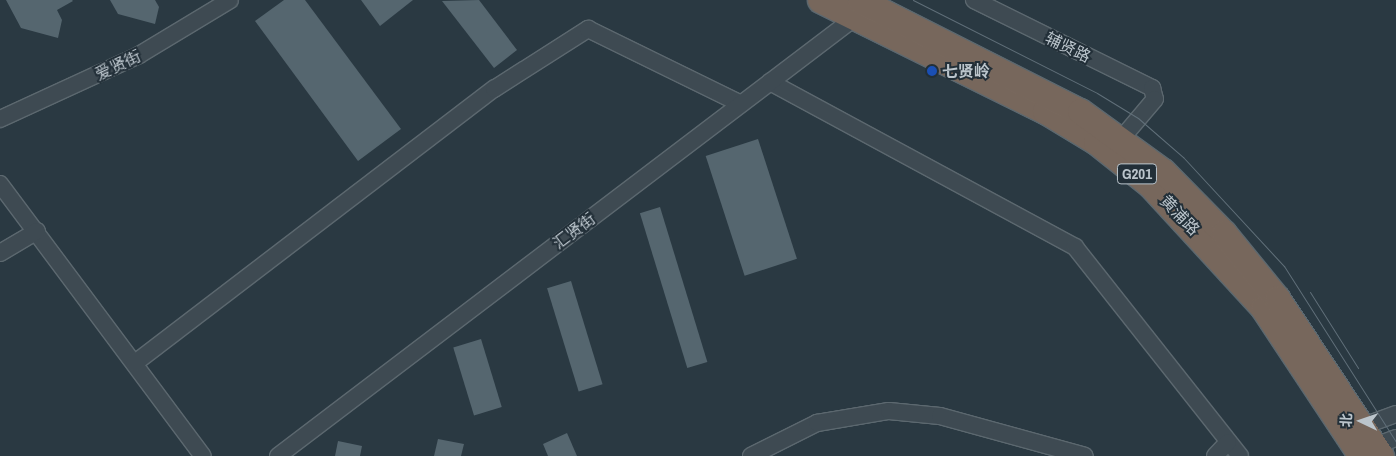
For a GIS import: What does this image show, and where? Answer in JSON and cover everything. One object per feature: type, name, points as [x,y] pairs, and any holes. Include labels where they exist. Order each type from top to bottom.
[{"type":"highway","name":"黄浦路","points":[[820,0],[862,7],[1052,95],[1122,138],[1192,200],[1250,264],[1319,356],[1371,444]]},
{"type":"highway","name":"黄浦路","points":[[862,7],[1071,126],[1150,185],[1263,308],[1371,444]]},
{"type":"street","name":"爱贤街","points":[[0,119],[139,55],[230,0]]},
{"type":"street","name":"辅贤路","points":[[974,0],[1152,88],[1154,99],[1122,138]]},
{"type":"street","name":"汇贤街","points":[[278,456],[770,82],[862,7]]},
{"type":"street","points":[[135,363],[494,90],[588,28],[741,104]]},
{"type":"street","points":[[770,82],[1075,247],[1230,449],[1240,456]]},
{"type":"street","points":[[0,184],[37,231],[203,456]]},
{"type":"street","points":[[0,253],[37,231]]},
{"type":"street","points":[[752,456],[817,423],[889,411],[940,416],[1085,456]]},
{"type":"street","points":[[1371,444],[1396,414]]},
{"type":"street","points":[[1215,456],[1230,449]]},
{"type":"building","points":[[6,0],[73,1],[57,10],[62,20],[58,38],[21,28]]},
{"type":"building","points":[[110,0],[155,0],[159,7],[155,24],[118,14]]},
{"type":"building","points":[[284,0],[305,0],[401,129],[358,161],[255,21]]},
{"type":"building","points":[[361,0],[413,0],[380,26]]},
{"type":"building","points":[[479,0],[517,50],[494,68],[442,1]]},
{"type":"building","points":[[758,139],[797,259],[745,276],[706,156]]},
{"type":"building","points":[[660,207],[707,362],[687,368],[640,213]]},
{"type":"building","points":[[571,281],[603,384],[579,392],[547,288]]},
{"type":"building","points":[[481,339],[502,407],[474,415],[453,347]]},
{"type":"building","points":[[567,433],[577,456],[548,456],[543,444]]},
{"type":"building","points":[[438,439],[464,444],[461,456],[434,456]]},
{"type":"building","points":[[338,441],[362,446],[360,456],[335,456]]},
{"type":"tram line","points":[[913,0],[1097,93],[1138,118],[1183,157],[1284,266],[1396,442]]},
{"type":"tram line","points":[[1310,292],[1358,368]]},
{"type":"place","name":"七贤岭","points":[[932,71]]}]
